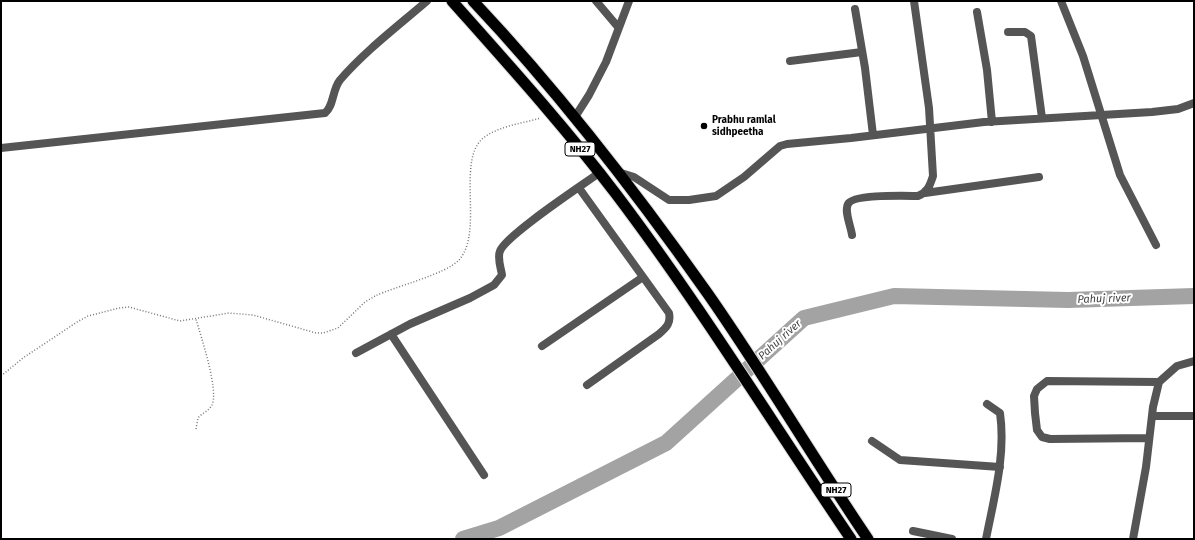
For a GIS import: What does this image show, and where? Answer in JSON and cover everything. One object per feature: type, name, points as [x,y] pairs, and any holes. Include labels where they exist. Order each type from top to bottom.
[{"type":"highway","name":"NH27","points":[[452,1],[552,115],[599,173],[696,307],[851,539]]},
{"type":"highway","name":"NH27","points":[[473,1],[541,76],[574,117],[618,172],[709,295],[868,539]]},
{"type":"street","points":[[1,148],[325,113],[330,107],[339,81],[373,48],[427,1]]},
{"type":"street","points":[[596,1],[618,27]]},
{"type":"street","points":[[574,117],[600,77],[629,1]]},
{"type":"street","points":[[914,1],[925,72],[930,128],[932,176],[930,186],[925,193]]},
{"type":"street","points":[[1061,1],[1083,56],[1103,115],[1112,154],[1120,175],[1156,245]]},
{"type":"street","points":[[854,8],[862,52],[873,135]]},
{"type":"street","points":[[977,12],[987,70],[992,122]]},
{"type":"street","points":[[1008,32],[1025,32],[1031,36],[1042,118]]},
{"type":"street","points":[[790,61],[862,52]]},
{"type":"street","points":[[618,172],[634,177],[669,200],[689,200],[716,196],[730,188],[780,146],[992,122],[1178,109],[1194,103]]},
{"type":"street","points":[[356,353],[391,334],[494,285],[502,275],[499,258],[500,250],[536,218],[599,173]]},
{"type":"street","points":[[852,235],[847,210],[851,200],[862,197],[918,196],[925,193],[1039,177]]},
{"type":"street","points":[[578,188],[668,313],[669,324],[639,349],[587,385]]},
{"type":"street","points":[[542,346],[643,277]]},
{"type":"street","points":[[391,334],[484,475]]},
{"type":"street","points":[[1133,539],[1144,480],[1152,416],[1159,382],[1177,366],[1194,360]]},
{"type":"street","points":[[1149,438],[1050,439],[1042,437],[1037,430],[1034,396],[1037,389],[1047,381],[1159,382]]},
{"type":"street","points":[[986,539],[1000,467],[1002,431],[1000,413],[987,404]]},
{"type":"street","points":[[1152,416],[1194,416]]},
{"type":"street","points":[[872,441],[900,460],[1000,467]]},
{"type":"street","points":[[913,531],[952,539]]},
{"type":"path","points":[[1,376],[23,358],[88,316],[126,307],[174,320],[196,320],[229,313],[253,315],[316,333],[330,332],[338,328],[365,302],[375,296],[441,272],[459,260],[465,251],[469,234],[470,173],[476,145],[484,136],[500,129],[552,115]]},
{"type":"path","points":[[196,320],[213,389],[213,398],[210,408],[198,418],[196,429]]},
{"type":"waterway","name":"Pahuj river","points":[[463,539],[499,528],[666,443],[804,318],[894,296],[1068,300],[1194,296]]},
{"type":"place","name":"Prabhu ramlal sidhpeetha","points":[[704,126]]}]
